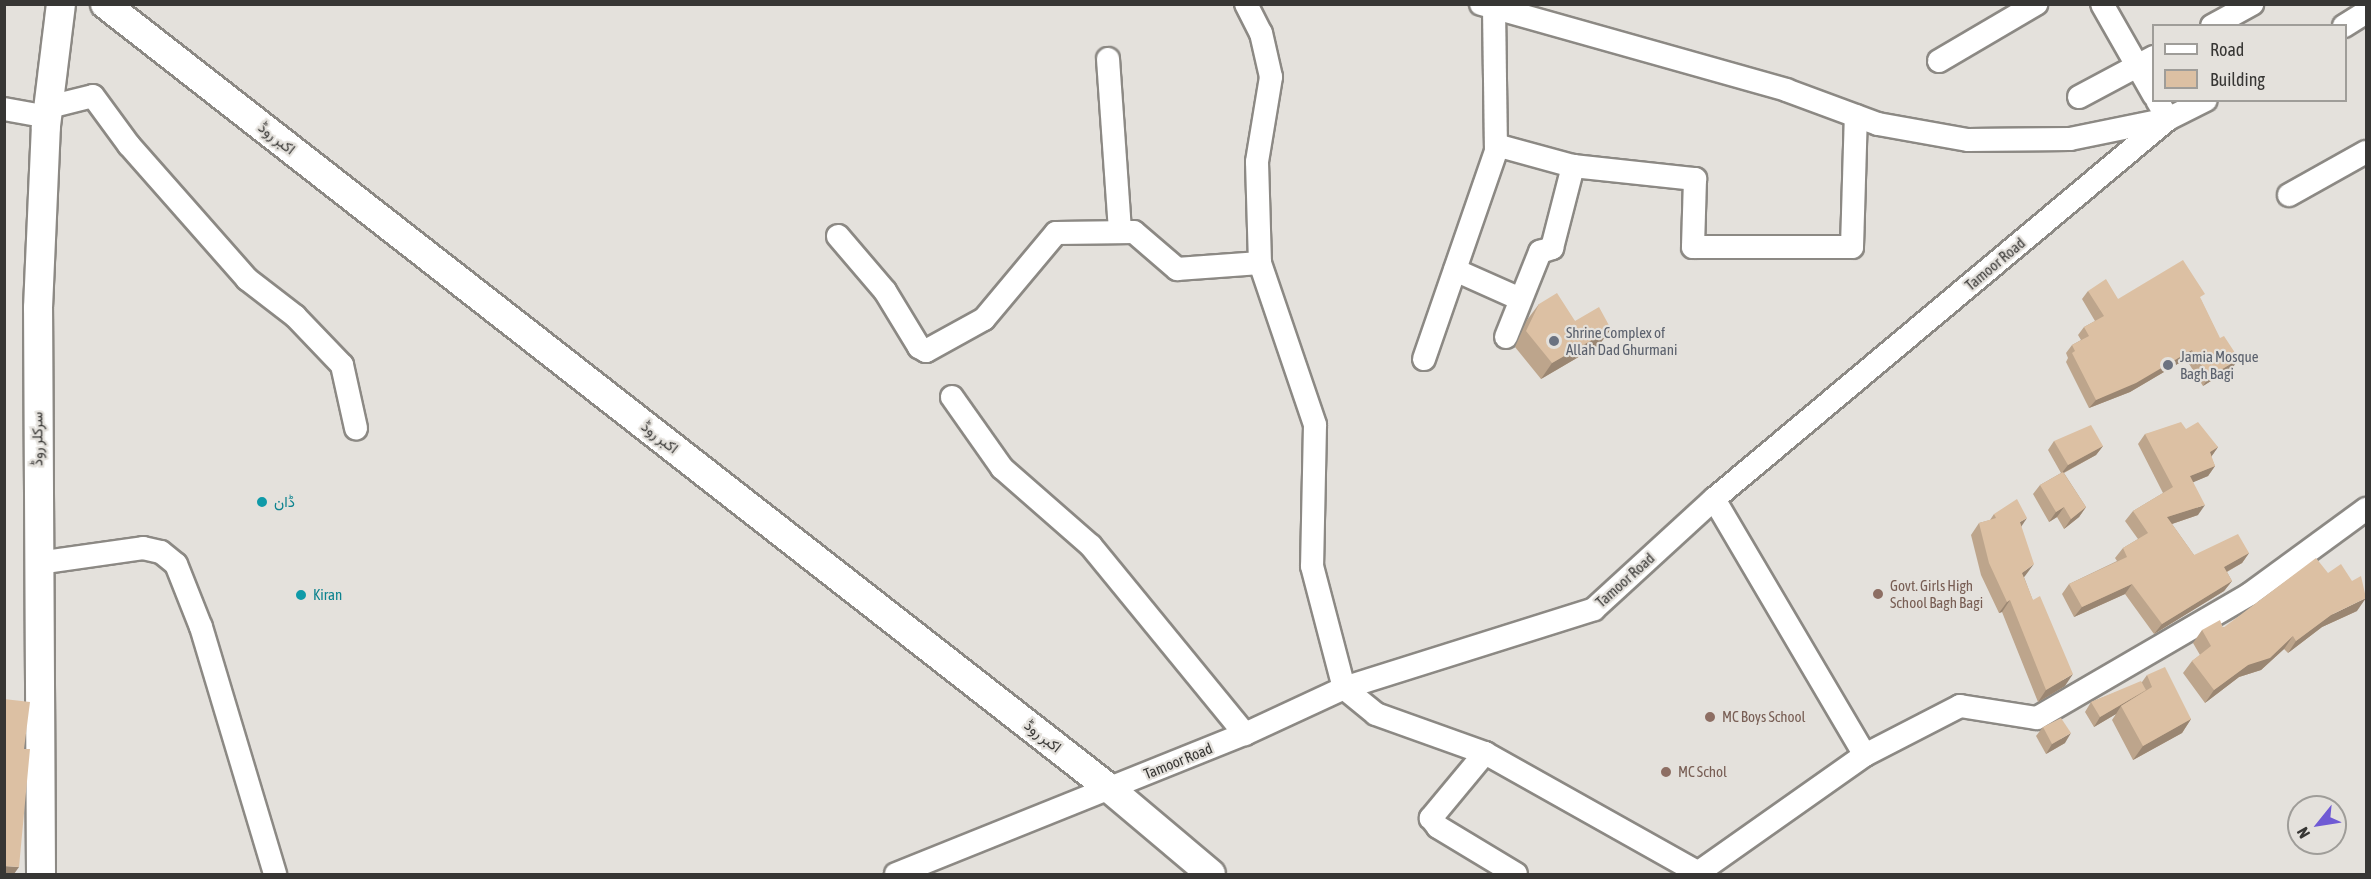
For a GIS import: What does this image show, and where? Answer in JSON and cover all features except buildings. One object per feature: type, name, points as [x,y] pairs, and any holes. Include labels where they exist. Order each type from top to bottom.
[{"type":"main road","name":"سرکلر روڈ","points":[[41,874],[38,308],[48,112],[62,4]]},
{"type":"main road","name":"اکبر روڈ","points":[[105,4],[1109,788],[1211,874]]},
{"type":"street","points":[[1246,4],[1262,33],[1270,77],[1257,162],[1260,263],[1315,425],[1312,566],[1344,688],[1376,714],[1485,753],[1700,873],[1865,755],[1960,706],[2037,718],[2250,594],[2367,509]]},
{"type":"street","points":[[1939,61],[2036,4]]},
{"type":"street","points":[[2102,4],[2145,61],[2152,87]]},
{"type":"street","points":[[2216,24],[2252,4]]},
{"type":"street","points":[[1424,358],[1496,145],[1487,7],[1786,90],[1878,124],[1968,140],[2070,139],[2162,110]]},
{"type":"street","points":[[2347,24],[2367,12]]},
{"type":"street","points":[[1108,59],[1120,232]]},
{"type":"street","points":[[2079,97],[2145,61]]},
{"type":"street","points":[[4,109],[48,112],[93,96],[129,145],[247,279],[295,316],[342,365],[356,428]]},
{"type":"street","name":"Tamoor Road","points":[[911,872],[1109,788],[1245,734],[1344,688],[1594,609],[1714,499],[2162,110],[2197,102]]},
{"type":"street","points":[[1496,145],[1573,166],[1695,179],[1693,247],[1852,247],[1856,116]]},
{"type":"street","points":[[2289,195],[2367,152]]},
{"type":"street","points":[[1506,337],[1540,252],[1552,248],[1573,166]]},
{"type":"street","points":[[838,236],[885,291],[919,347],[926,351],[984,319],[1056,233],[1134,232],[1177,269],[1260,263]]},
{"type":"street","points":[[1455,270],[1520,299]]},
{"type":"street","points":[[952,397],[1002,468],[1091,546],[1245,734]]},
{"type":"street","points":[[1714,499],[1865,755]]},
{"type":"street","points":[[38,563],[143,549],[161,552],[176,564],[201,627],[275,874]]},
{"type":"street","points":[[1485,753],[1431,818],[1438,827],[1516,874]]},
{"type":"place","name":"Shrine Complex of Allah Dad Ghurmani","points":[[1554,341]]},
{"type":"place","name":"Jamia Mosque Bagh Bagi","points":[[2168,365]]},
{"type":"place","name":"ڈان","points":[[262,502]]},
{"type":"place","name":"Govt. Girls High School Bagh Bagi","points":[[1878,594]]},
{"type":"place","name":"Kiran","points":[[301,595]]},
{"type":"place","name":"MC Boys School","points":[[1710,717]]},
{"type":"place","name":"MC Schol","points":[[1666,772]]}]
